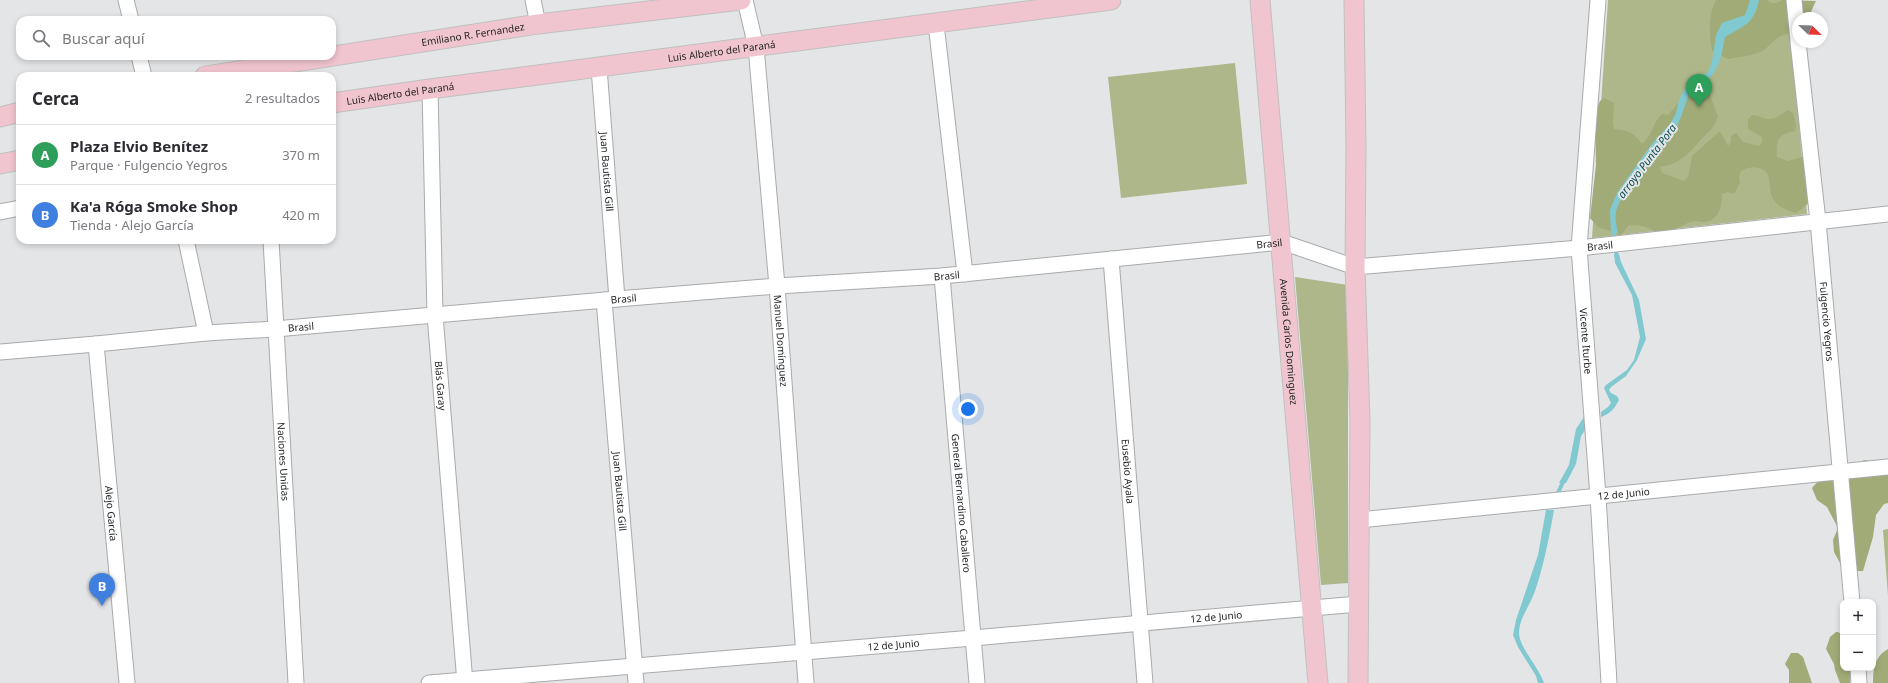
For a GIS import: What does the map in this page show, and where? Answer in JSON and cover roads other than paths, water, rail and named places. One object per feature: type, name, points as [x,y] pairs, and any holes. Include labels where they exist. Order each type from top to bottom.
[{"type":"main road","name":"Emiliano R. Fernandez","points":[[336,59],[538,24],[741,0]]},
{"type":"main road","name":"Luis Alberto del Paraná","points":[[336,103],[430,88],[598,68],[1111,0]]},
{"type":"main road","name":"Avenida Carlos Dominguez","points":[[1260,0],[1282,242],[1318,683]]},
{"type":"main road","points":[[1354,0],[1356,146],[1355,267],[1360,421],[1358,683]]},
{"type":"main road","name":"Emiliano R. Fernandez","points":[[260,72],[330,60]]},
{"type":"main road","points":[[0,117],[16,113]]},
{"type":"main road","points":[[0,164],[16,161]]},
{"type":"street","points":[[126,0],[130,16]]},
{"type":"street","points":[[534,0],[538,24]]},
{"type":"street","name":"Manuel Domínguez","points":[[745,0],[756,47],[777,286],[806,683]]},
{"type":"street","name":"Vicente Iturbe","points":[[1598,0],[1579,248],[1598,496],[1609,683]]},
{"type":"street","name":"Fulgencio Yegros","points":[[1794,0],[1795,12]]},
{"type":"street","points":[[936,24],[965,274]]},
{"type":"street","name":"Fulgencio Yegros","points":[[1799,48],[1818,221],[1842,471],[1852,599]]},
{"type":"street","points":[[140,60],[143,72]]},
{"type":"street","name":"Juan Bautista Gill","points":[[598,68],[611,299],[636,683]]},
{"type":"street","name":"Blás Garay","points":[[430,88],[435,315],[465,682]]},
{"type":"street","points":[[0,212],[16,209]]},
{"type":"street","name":"Brasil","points":[[0,352],[611,299],[777,286],[942,276],[1282,242],[1355,267],[1579,248],[1888,214]]},
{"type":"street","points":[[187,244],[206,333]]},
{"type":"street","name":"Naciones Unidas","points":[[271,244],[296,683]]},
{"type":"street","name":"Eusebio Ayala","points":[[1111,259],[1146,683]]},
{"type":"street","name":"General Bernardino Caballero","points":[[942,276],[977,683]]},
{"type":"street","name":"Alejo García","points":[[96,344],[127,683]]},
{"type":"street","name":"12 de Junio","points":[[1359,520],[1888,467]]},
{"type":"street","name":"12 de Junio","points":[[429,683],[465,682],[1358,604]]},
{"type":"street","points":[[1858,671],[1859,683]]},
{"type":"water","points":[[1750,0],[1759,0],[1754,14],[1748,23],[1725,37],[1716,70],[1712,76],[1699,87],[1690,92],[1674,132],[1665,145],[1657,151],[1647,163],[1640,176],[1622,198],[1616,215],[1618,233],[1611,234],[1610,210],[1617,193],[1651,145],[1670,124],[1676,113],[1679,100],[1684,90],[1708,72],[1712,62],[1716,35],[1722,23],[1745,15]]},
{"type":"water","points":[[1614,254],[1619,254],[1621,262],[1639,300],[1646,339],[1637,360],[1626,376],[1609,390],[1617,396],[1619,400],[1610,412],[1601,417],[1601,412],[1611,403],[1604,388],[1627,370],[1634,360],[1640,337],[1632,295],[1615,263]]},
{"type":"water","points":[[1588,416],[1588,426],[1581,436],[1576,464],[1566,483],[1559,483],[1569,465],[1576,429],[1584,417]]},
{"type":"water","points":[[1546,510],[1554,510],[1546,551],[1535,591],[1519,628],[1520,640],[1544,683],[1538,683],[1536,676],[1518,647],[1513,635],[1516,620],[1538,555]]},
{"type":"waterway","name":"arroyo Punta Pora","points":[[1613,229],[1617,258]]},
{"type":"waterway","name":"arroyo Punta Pora","points":[[1556,497],[1564,480]]},
{"type":"place","name":"Plaza Elvio Benítez","points":[[1699,107]]},
{"type":"place","name":"Ka'a Róga Smoke Shop","points":[[102,606]]}]
